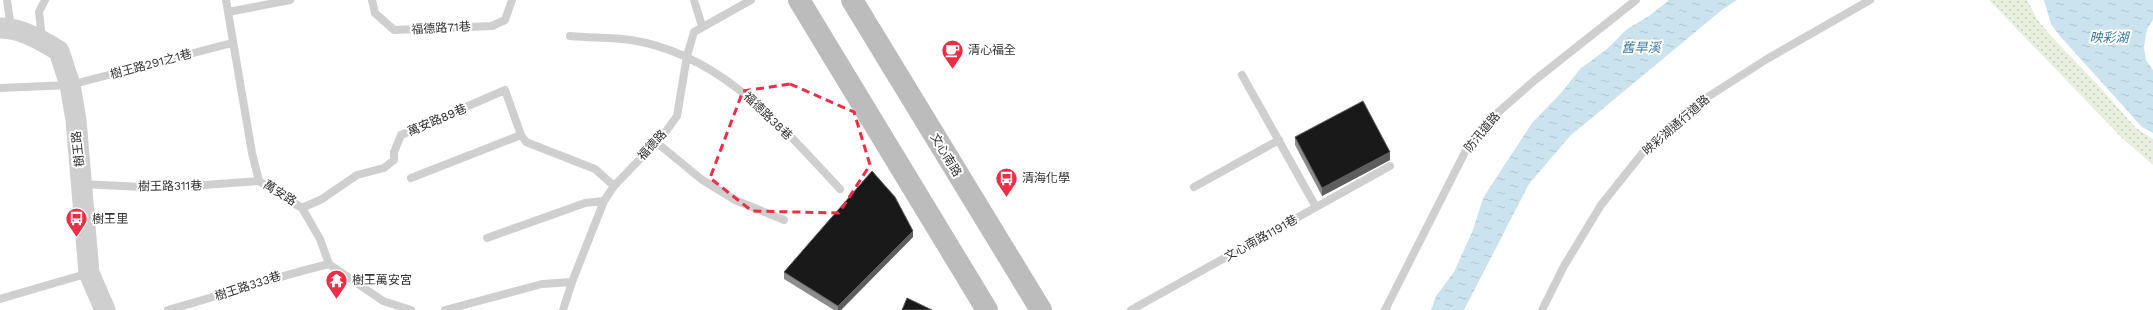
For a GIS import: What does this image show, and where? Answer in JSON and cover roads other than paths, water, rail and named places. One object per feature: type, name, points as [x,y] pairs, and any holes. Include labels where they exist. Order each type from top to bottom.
[{"type":"main road","points":[[799,0],[987,310]]},
{"type":"main road","name":"文心南路","points":[[852,0],[1041,310]]},
{"type":"street","name":"樹王路","points":[[6,28],[42,41],[59,51],[70,85],[82,184],[89,272],[105,310]]},
{"type":"lane","points":[[6,28],[7,0]]},
{"type":"lane","points":[[42,41],[39,12],[45,0]]},
{"type":"lane","name":"萬安路","points":[[226,0],[232,43],[259,181],[302,208],[320,239],[329,264]]},
{"type":"lane","points":[[228,12],[290,0]]},
{"type":"lane","name":"福德路71巷","points":[[372,0],[374,13],[394,30],[492,26],[505,20],[512,0]]},
{"type":"lane","points":[[694,0],[702,26]]},
{"type":"lane","name":"福德路","points":[[563,310],[572,282],[604,201],[614,186],[656,142],[677,116],[687,56],[694,32],[702,26],[751,0]]},
{"type":"lane","name":"防汛道路","points":[[1385,310],[1465,152],[1495,115],[1636,0]]},
{"type":"lane","name":"映彩湖通行道路","points":[[1542,310],[1564,266],[1601,205],[1648,146],[1706,98],[1767,59],[1870,0]]},
{"type":"lane","name":"福德路38巷","points":[[570,36],[631,40],[687,56],[739,87],[805,151],[840,189]]},
{"type":"lane","name":"樹王路291之1巷","points":[[0,88],[70,85],[232,43]]},
{"type":"lane","points":[[1242,75],[1316,207]]},
{"type":"lane","name":"萬安路89巷","points":[[302,208],[322,199],[357,175],[384,168],[394,160],[394,152],[401,135],[504,90],[521,135]]},
{"type":"lane","points":[[411,178],[521,135],[526,142],[532,145],[595,168],[614,186]]},
{"type":"lane","points":[[1194,187],[1279,140]]},
{"type":"lane","points":[[656,142],[701,179],[735,200],[784,220]]},
{"type":"lane","name":"文心南路1191巷","points":[[1131,310],[1390,166]]},
{"type":"lane","name":"樹王路311巷","points":[[82,184],[162,188],[259,181]]},
{"type":"lane","points":[[487,238],[584,203],[604,201]]},
{"type":"lane","points":[[329,264],[383,300],[412,310]]},
{"type":"lane","name":"樹王路333巷","points":[[168,310],[232,293],[278,276],[329,264]]},
{"type":"lane","points":[[0,299],[89,272]]},
{"type":"lane","points":[[445,310],[542,284],[572,282]]},
{"type":"water","name":"舊旱溪","points":[[1669,0],[1737,0],[1723,9],[1570,136],[1529,184],[1464,310],[1431,310],[1436,296],[1454,272],[1473,230],[1483,198],[1532,123],[1561,93],[1580,69],[1607,49],[1627,29],[1649,16]]},
{"type":"water","name":"映彩湖","points":[[2044,0],[2153,0],[2153,20],[2147,29],[2144,47],[2146,60],[2153,70],[2153,133],[2142,127],[2059,35],[2051,24]]},
{"type":"place","name":"清心福全","points":[[953,70]]},
{"type":"place","name":"清海化學","points":[[1006,198]]},
{"type":"place","name":"樹王里","points":[[76,238]]},
{"type":"place","name":"樹王萬安宮","points":[[337,300]]}]
